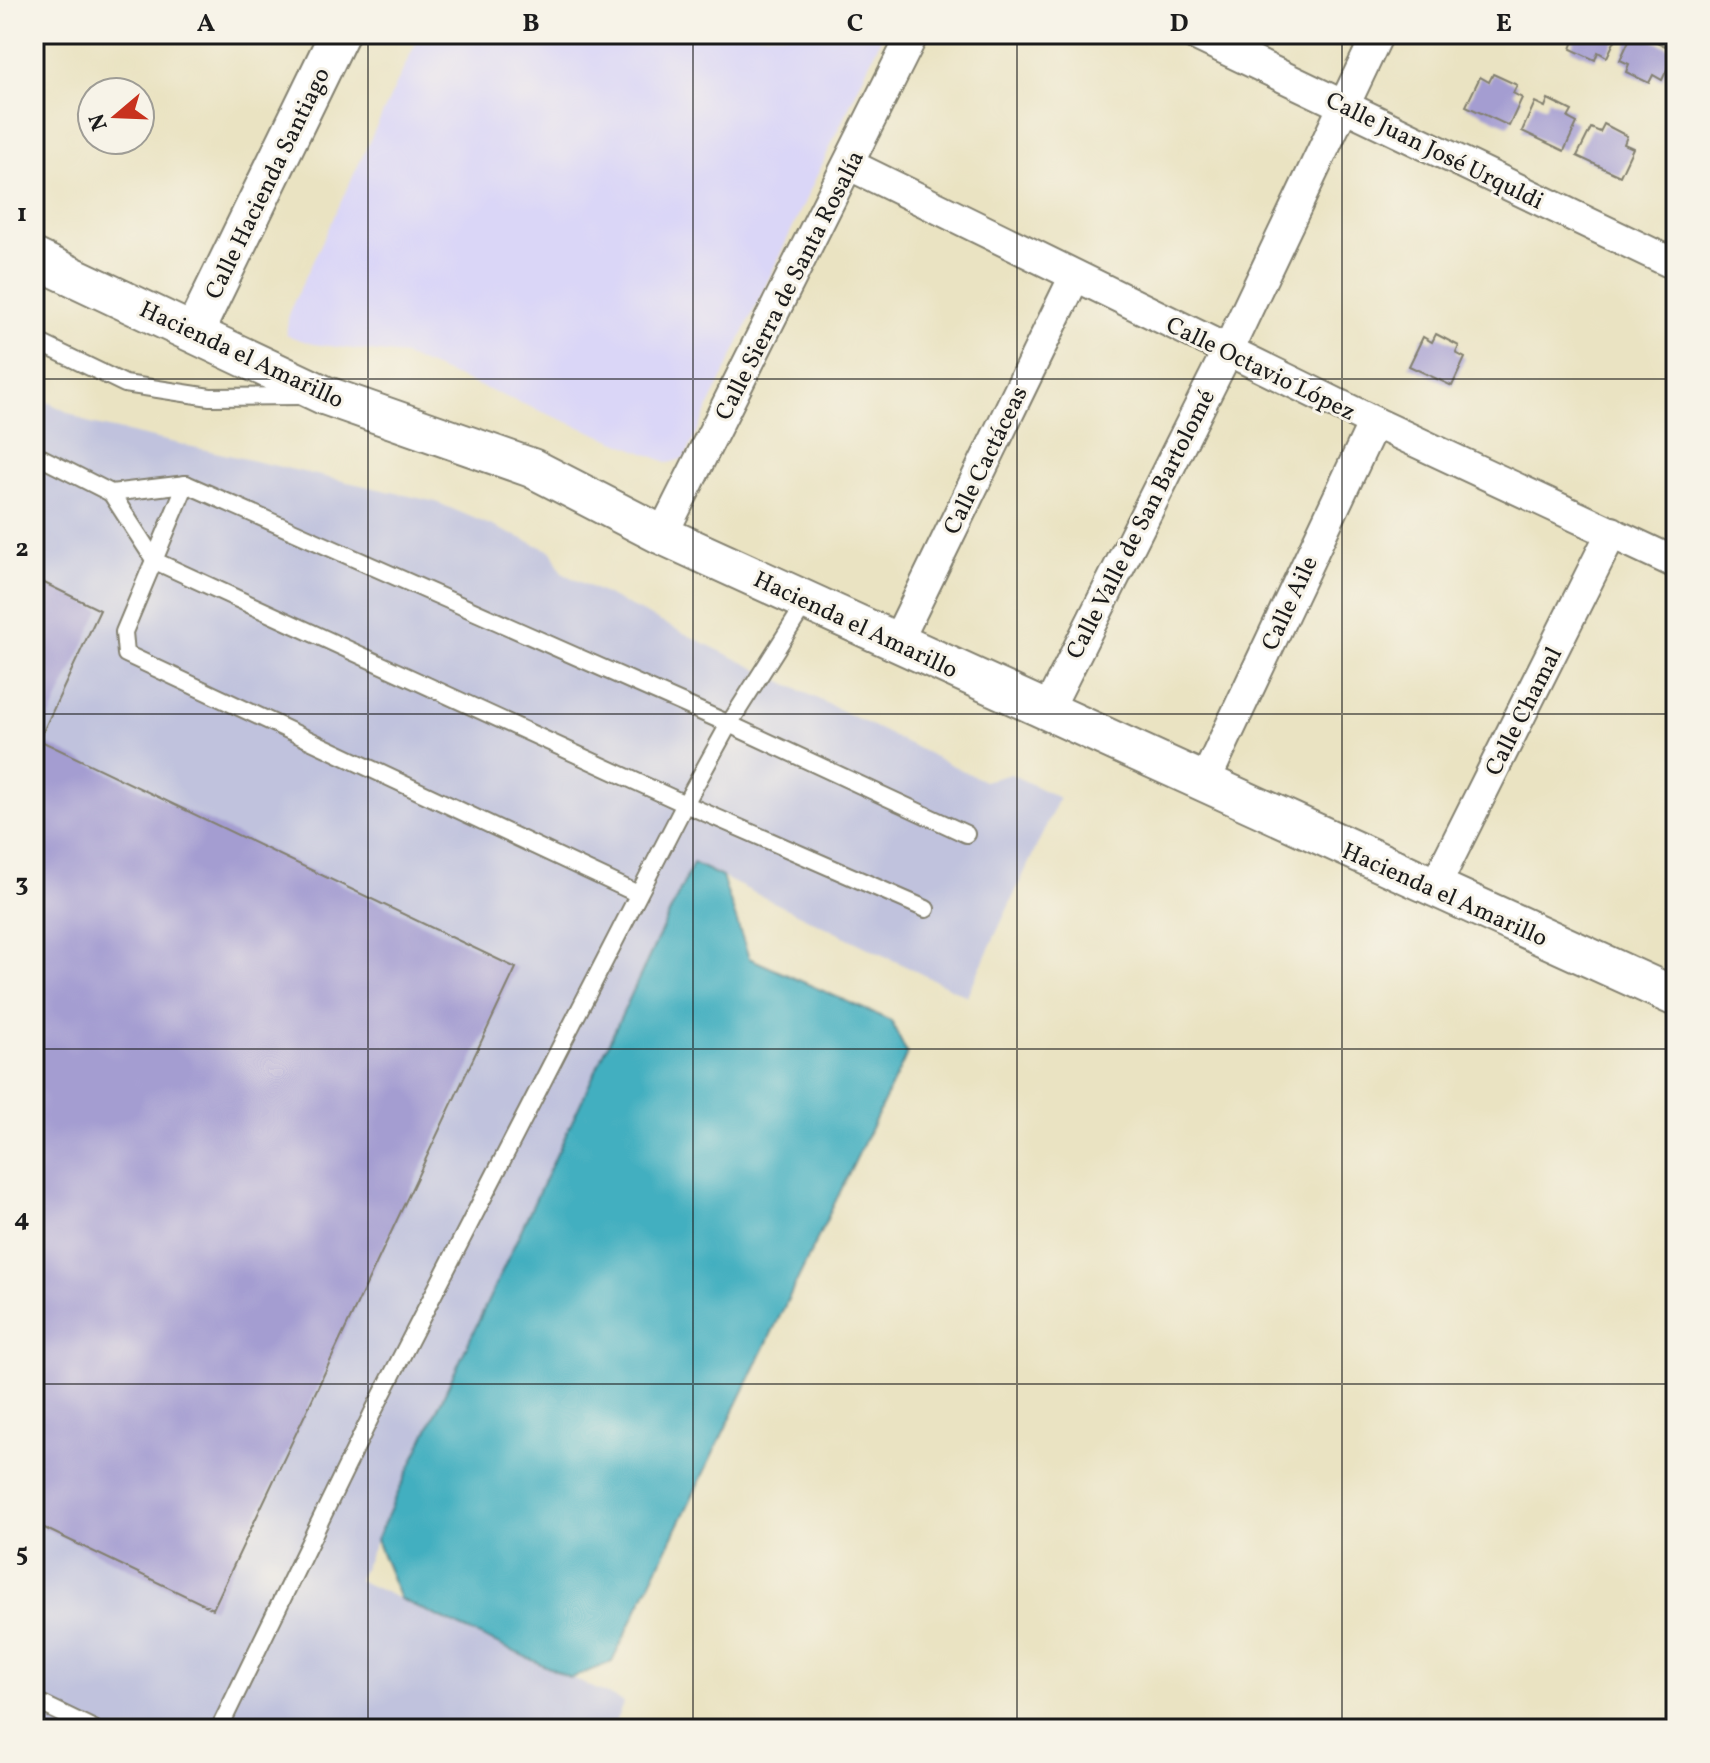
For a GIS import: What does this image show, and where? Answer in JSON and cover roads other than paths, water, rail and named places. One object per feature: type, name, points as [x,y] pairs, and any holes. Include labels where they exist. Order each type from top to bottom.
[{"type":"street","name":"Calle Hacienda Santiago","points":[[194,332],[339,34]]},
{"type":"street","name":"Calle Sierra de Santa Rosalía","points":[[662,535],[913,34]]},
{"type":"street","name":"Calle Juan José Urquldi","points":[[1194,34],[1676,265]]},
{"type":"street","name":"Calle Valle de San Bartolomé","points":[[1047,711],[1228,350],[1378,34]]},
{"type":"street","name":"Calle Octavio López","points":[[850,165],[1074,278],[1676,563]]},
{"type":"street","name":"Hacienda el Amarillo","points":[[34,258],[324,395],[532,468],[662,535],[1433,890],[1675,993]]},
{"type":"street","name":"Calle Cactáceas","points":[[897,642],[1074,278]]},
{"type":"street","name":"Calle Aile","points":[[1204,783],[1374,422]]},
{"type":"street","name":"Calle Chamal","points":[[1433,890],[1612,532]]},
{"type":"lane","points":[[34,340],[125,384],[210,397],[324,395]]},
{"type":"lane","points":[[34,454],[111,493],[155,561],[685,804],[926,909]]},
{"type":"lane","points":[[111,493],[186,484],[729,724],[966,834]]},
{"type":"lane","points":[[186,484],[124,632],[126,654],[638,894]]},
{"type":"lane","points":[[219,1729],[373,1412],[638,894],[729,724],[807,601]]},
{"type":"lane","points":[[34,1700],[94,1729]]},
{"type":"water","points":[[693,863],[722,877],[749,958],[891,1021],[907,1054],[612,1662],[571,1678],[400,1599],[376,1540]]}]
